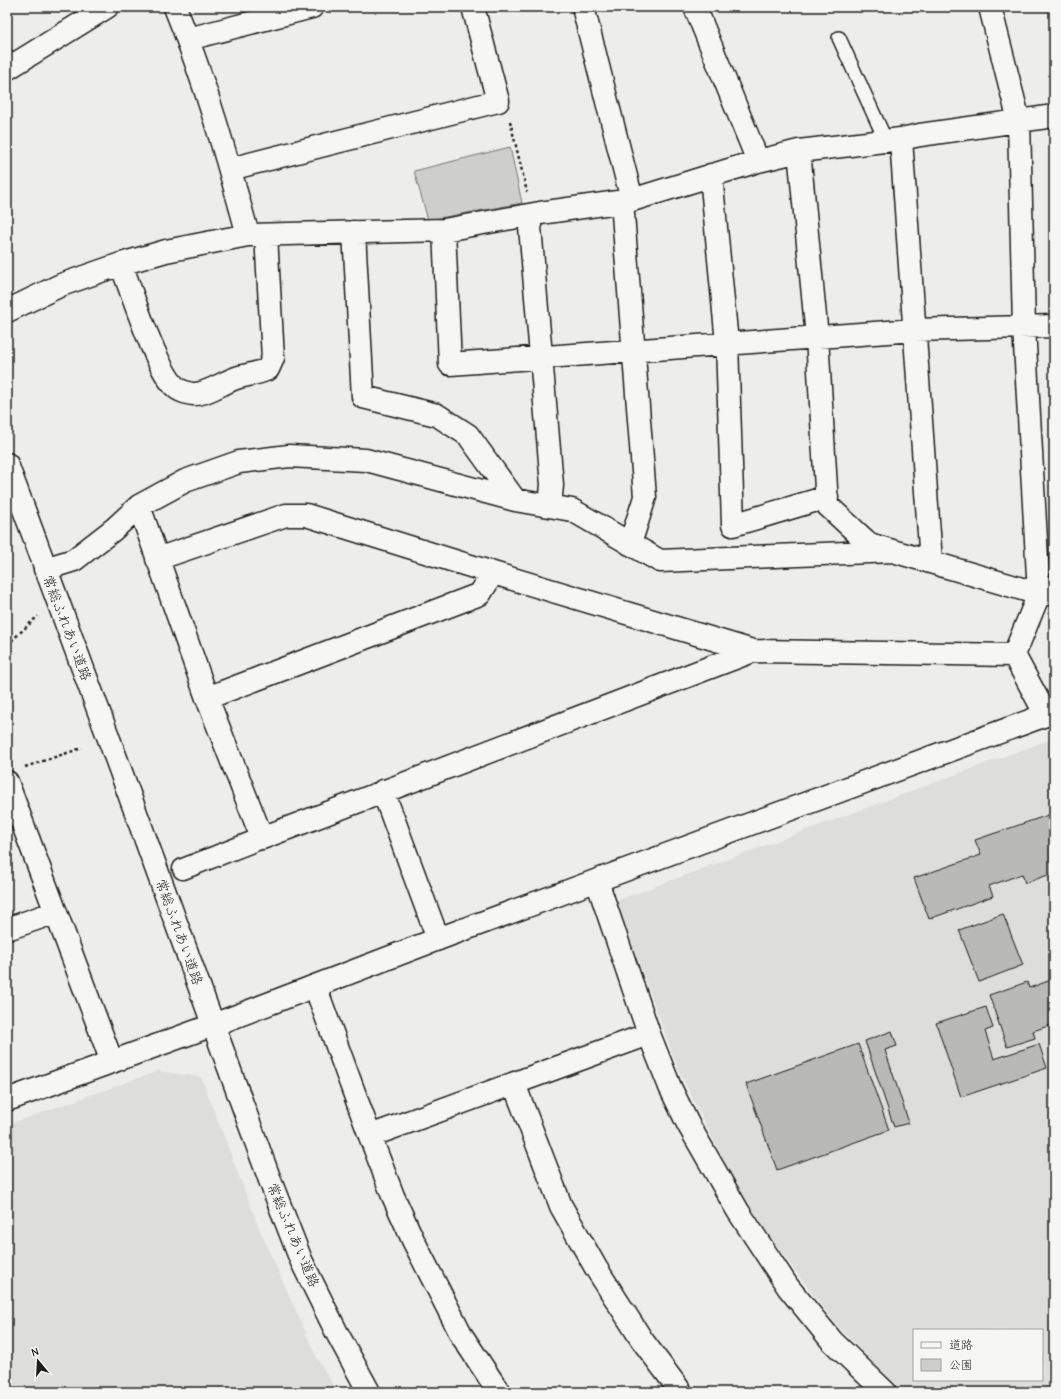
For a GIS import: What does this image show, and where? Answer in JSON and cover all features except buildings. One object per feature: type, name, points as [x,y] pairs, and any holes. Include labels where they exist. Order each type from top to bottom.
[{"type":"street","points":[[7,70],[107,7]]},
{"type":"street","points":[[121,264],[157,358],[167,377],[178,390],[193,394],[205,391],[238,377],[256,374],[268,369],[273,358],[257,235],[230,169],[188,39],[175,7]]},
{"type":"street","points":[[188,39],[312,7]]},
{"type":"street","points":[[230,169],[498,101],[473,7]]},
{"type":"street","points":[[583,7],[627,200],[632,350],[645,497],[630,544]]},
{"type":"street","points":[[695,7],[758,161]]},
{"type":"street","points":[[990,7],[1019,121],[1024,327],[1046,594],[1014,655]]},
{"type":"street","points":[[7,311],[61,285],[121,264],[166,252],[257,235],[444,230],[627,200],[758,161],[799,151],[893,140],[1054,116]]},
{"type":"street","points":[[893,140],[915,330],[931,562]]},
{"type":"street","points":[[799,151],[817,337],[827,505],[869,544],[1046,594]]},
{"type":"street","points":[[711,175],[727,343],[733,525],[827,497]]},
{"type":"street","points":[[529,215],[552,485],[550,506]]},
{"type":"street","points":[[444,230],[450,364],[915,330],[1054,326]]},
{"type":"street","points":[[354,232],[362,397],[437,415],[468,435],[515,500]]},
{"type":"street","points":[[45,569],[74,560],[114,529],[139,506],[185,481],[239,462],[289,456],[366,460],[515,500],[572,510],[660,561],[892,551]]},
{"type":"street","name":"常総ふれあい道路","points":[[7,464],[271,1183],[301,1260],[337,1333],[369,1392]]},
{"type":"street","points":[[139,506],[207,698],[262,838]]},
{"type":"street","points":[[158,559],[286,515],[306,515],[753,651],[1014,655]]},
{"type":"street","points":[[207,698],[480,594],[493,573]]},
{"type":"street","points":[[183,869],[753,651]]},
{"type":"street","points":[[7,1100],[213,1025],[438,938],[1050,714],[1014,655]]},
{"type":"street","points":[[14,775],[56,912],[112,1062]]},
{"type":"street","points":[[383,792],[438,938]]},
{"type":"street","points":[[597,881],[649,1034],[670,1087],[688,1124],[738,1211],[788,1287],[832,1341],[885,1392]]},
{"type":"street","points":[[7,929],[56,912]]},
{"type":"street","points":[[315,986],[393,1196],[420,1254],[462,1336],[499,1392]]},
{"type":"street","points":[[370,1136],[649,1034]]},
{"type":"street","points":[[514,1084],[561,1206],[596,1268],[638,1334],[681,1392]]},
{"type":"lane","points":[[839,38],[893,140]]},
{"type":"path","points":[[498,101],[509,114],[528,197],[529,215]]},
{"type":"path","points":[[7,645],[38,616]]},
{"type":"path","points":[[14,775],[82,748]]},
{"type":"shaded area","points":[[1054,738],[1054,1392],[901,1392],[835,1323],[747,1207],[679,1071],[616,901]]},
{"type":"shaded area","points":[[158,1071],[201,1077],[259,1228],[317,1358],[337,1392],[7,1392],[7,1125]]},
{"type":"green space","points":[[510,147],[522,203],[428,220],[414,171]]}]
